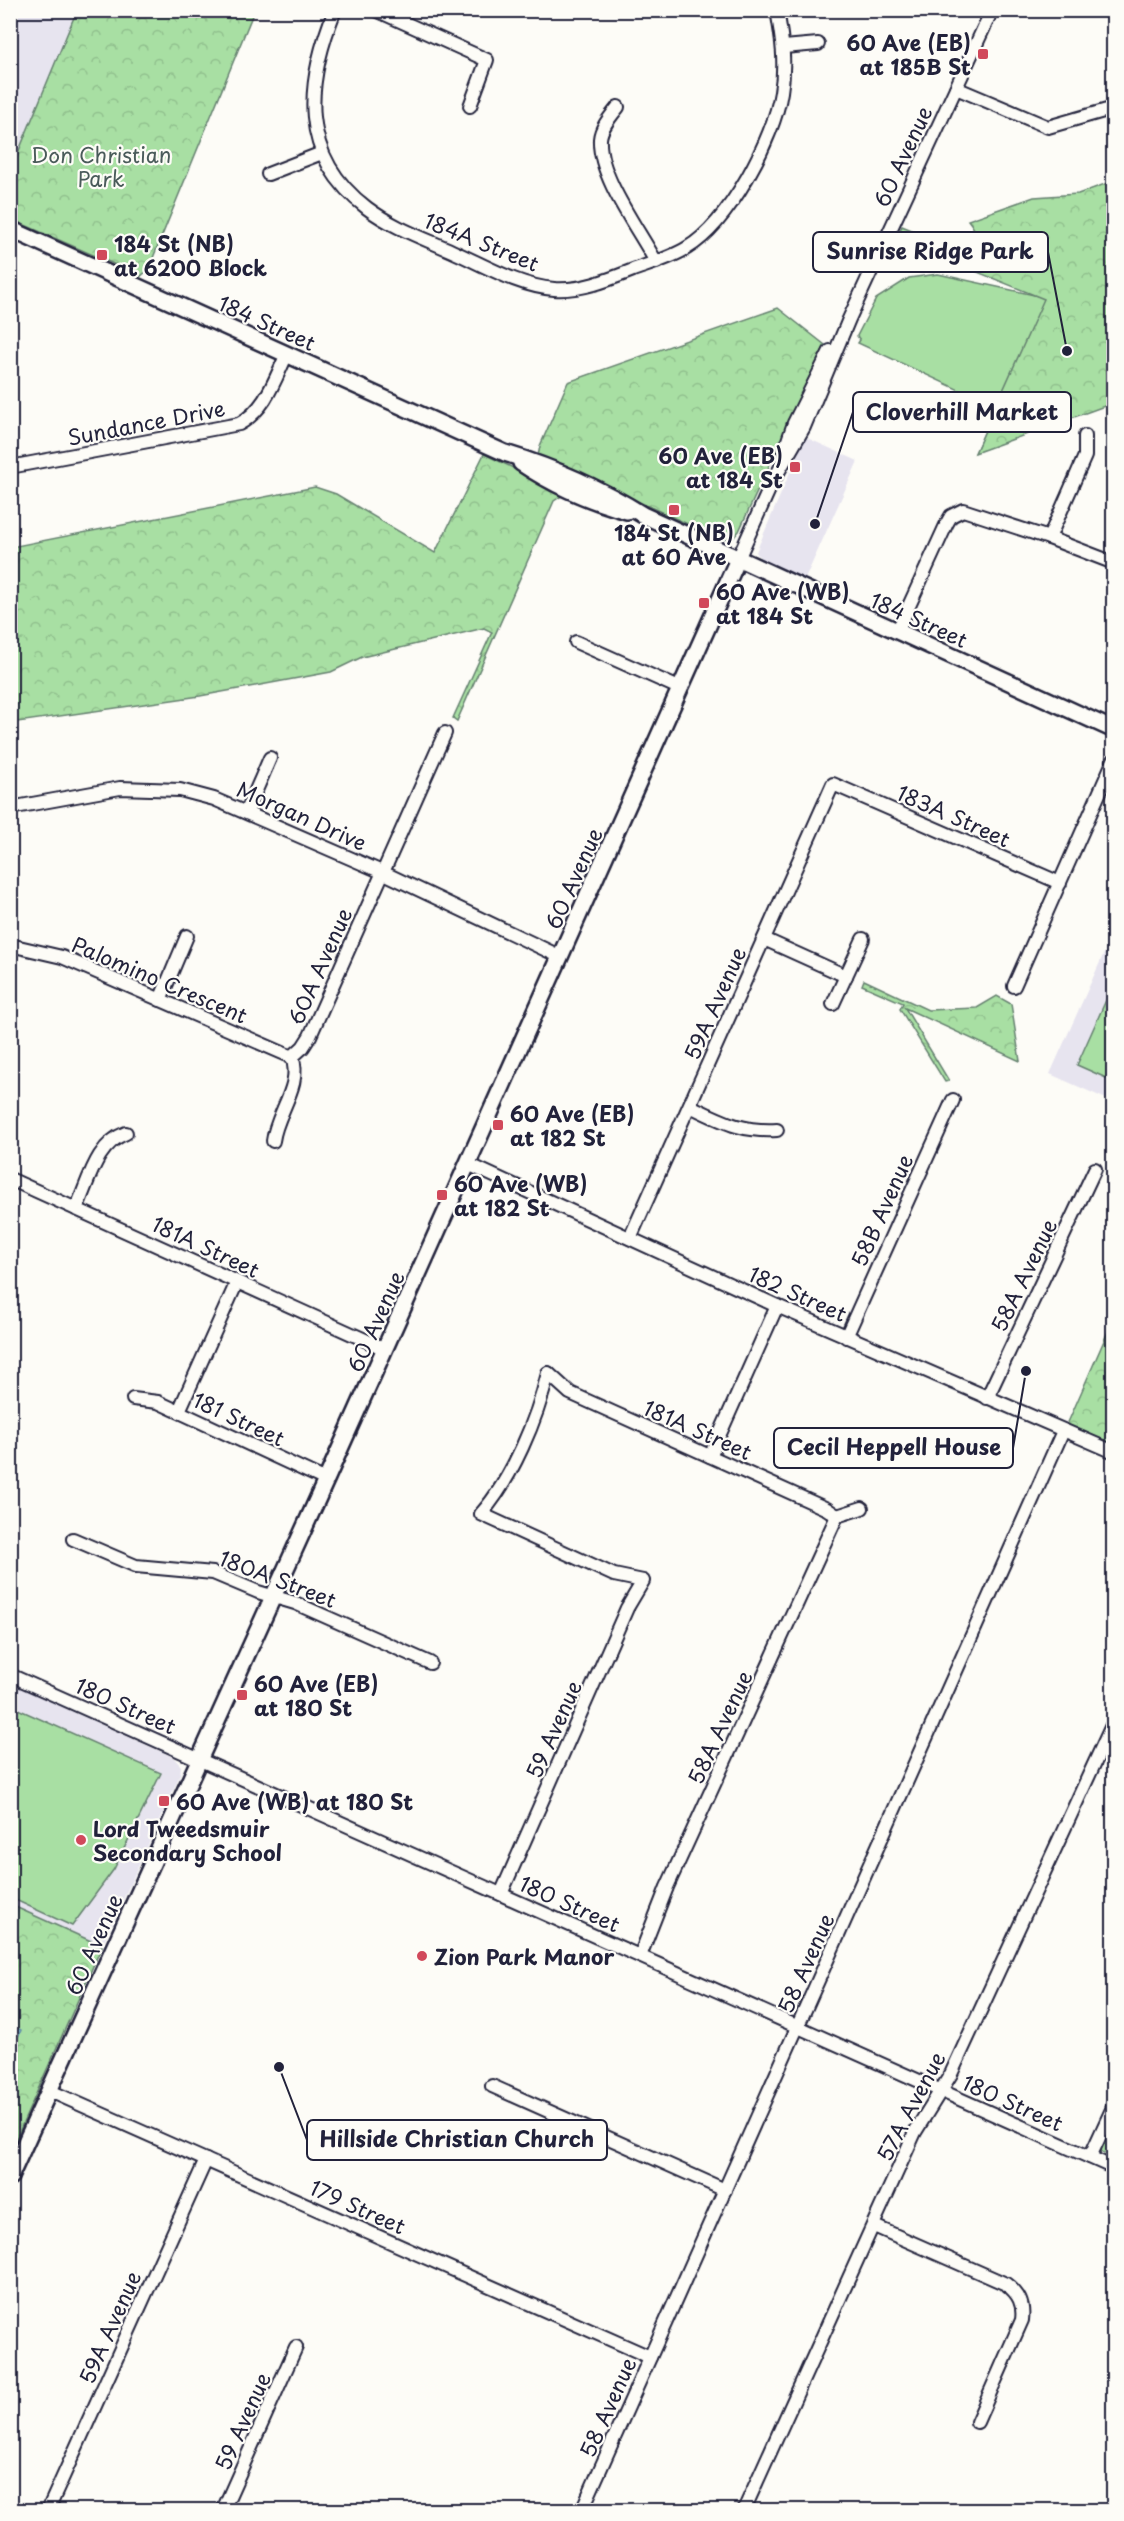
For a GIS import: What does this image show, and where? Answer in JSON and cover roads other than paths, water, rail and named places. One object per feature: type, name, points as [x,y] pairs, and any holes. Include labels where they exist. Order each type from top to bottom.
[{"type":"main road","name":"184 Street","points":[[10,229],[506,453],[545,465],[610,494],[643,515],[1113,730]]},
{"type":"main road","name":"60 Avenue","points":[[10,2177],[385,1349],[738,559]]},
{"type":"street","points":[[268,174],[322,153],[313,108],[314,80],[318,55],[335,10]]},
{"type":"street","points":[[376,10],[488,60],[470,106]]},
{"type":"street","points":[[618,106],[604,125],[600,137],[601,152],[613,184],[656,262],[687,249],[707,233],[736,198],[775,114],[781,94],[784,47],[777,10]]},
{"type":"street","name":"60 Avenue","points":[[738,559],[774,481],[804,428],[849,319],[992,10]]},
{"type":"street","points":[[784,47],[818,44]]},
{"type":"street","points":[[956,88],[1048,127],[1113,108]]},
{"type":"street","name":"184A Street","points":[[322,153],[350,192],[384,219],[516,280],[554,289],[596,284],[656,262]]},
{"type":"street","name":"Sundance Drive","points":[[10,467],[239,424],[263,405],[287,354]]},
{"type":"street","points":[[1049,538],[1085,456],[1085,436]]},
{"type":"street","points":[[897,632],[947,523],[958,512],[969,510],[1113,563]]},
{"type":"street","points":[[576,642],[679,688]]},
{"type":"street","name":"60A Avenue","points":[[292,1057],[303,1047],[310,1036],[445,733]]},
{"type":"street","points":[[247,812],[270,758]]},
{"type":"street","points":[[1014,986],[1113,760]]},
{"type":"street","name":"183A Street","points":[[833,784],[1060,883]]},
{"type":"street","name":"59A Avenue","points":[[630,1238],[833,784]]},
{"type":"street","name":"Morgan Drive","points":[[10,807],[120,788],[180,790],[247,812],[382,872],[561,957]]},
{"type":"street","points":[[160,1000],[187,936]]},
{"type":"street","points":[[764,939],[846,976]]},
{"type":"street","points":[[833,1004],[863,939]]},
{"type":"street","name":"Palomino Crescent","points":[[10,945],[62,957],[292,1057]]},
{"type":"street","points":[[273,1141],[274,1126],[293,1083],[292,1057]]},
{"type":"street","name":"58B Avenue","points":[[846,1336],[953,1100]]},
{"type":"street","points":[[690,1106],[729,1124],[752,1131],[777,1130]]},
{"type":"street","points":[[76,1209],[104,1148],[115,1137],[126,1132]]},
{"type":"street","name":"182 Street","points":[[468,1164],[777,1306],[1113,1452]]},
{"type":"street","name":"58A Avenue","points":[[987,1398],[1095,1169]]},
{"type":"street","name":"181A Street","points":[[10,1179],[385,1349]]},
{"type":"street","points":[[179,1411],[237,1282]]},
{"type":"street","points":[[710,1456],[777,1306]]},
{"type":"street","name":"181A Street","points":[[643,1581],[614,1575],[481,1514],[498,1494],[542,1400],[548,1372],[570,1393],[827,1509],[837,1516]]},
{"type":"street","name":"181 Street","points":[[132,1399],[150,1399],[179,1411],[326,1480]]},
{"type":"street","name":"58 Avenue","points":[[582,2511],[1063,1431]]},
{"type":"street","points":[[837,1516],[862,1508]]},
{"type":"street","name":"58A Avenue","points":[[640,1956],[667,1887],[837,1516]]},
{"type":"street","name":"180A Street","points":[[73,1539],[136,1566],[213,1573],[273,1597],[295,1603],[430,1663]]},
{"type":"street","name":"59 Avenue","points":[[501,1894],[627,1608],[643,1581]]},
{"type":"street","name":"180 Street","points":[[10,1675],[1113,2168]]},
{"type":"street","name":"57A Avenue","points":[[744,2511],[915,2132],[940,2091],[1113,1720]]},
{"type":"street","points":[[492,2086],[725,2190]]},
{"type":"street","name":"179 Street","points":[[50,2091],[650,2357]]},
{"type":"street","points":[[1090,2157],[1113,2105]]},
{"type":"street","name":"59A Avenue","points":[[48,2511],[206,2160]]},
{"type":"street","points":[[874,2226],[1006,2284],[1019,2298],[1024,2309],[1022,2320],[977,2422]]},
{"type":"street","name":"59 Avenue","points":[[223,2511],[296,2347]]},
{"type":"water","points":[[11,2025],[21,2030],[13,2048],[11,2046]]},
{"type":"place","name":"60 Ave (EB) at 185B St","points":[[983,54]]},
{"type":"place","name":"184 St (NB) at 6200 Block","points":[[102,255]]},
{"type":"place","name":"Sunrise Ridge Park","points":[[1067,351]]},
{"type":"place","name":"60 Ave (EB) at 184 St","points":[[795,467]]},
{"type":"place","name":"184 St (NB) at 60 Ave","points":[[674,510]]},
{"type":"place","name":"Cloverhill Market","points":[[815,524]]},
{"type":"place","name":"60 Ave (WB) at 184 St","points":[[704,603]]},
{"type":"place","name":"60 Ave (EB) at 182 St","points":[[498,1125]]},
{"type":"place","name":"60 Ave (WB) at 182 St","points":[[442,1195]]},
{"type":"place","name":"Cecil Heppell House","points":[[1026,1371]]},
{"type":"place","name":"60 Ave (EB) at 180 St","points":[[242,1695]]},
{"type":"place","name":"60 Ave (WB) at 180 St","points":[[164,1801]]},
{"type":"place","name":"Lord Tweedsmuir Secondary School","points":[[81,1840]]},
{"type":"place","name":"Zion Park Manor","points":[[422,1956]]},
{"type":"place","name":"Hillside Christian Church","points":[[279,2067]]},
{"type":"park label","name":"Don Christian Park","points":[[101,166]]}]
